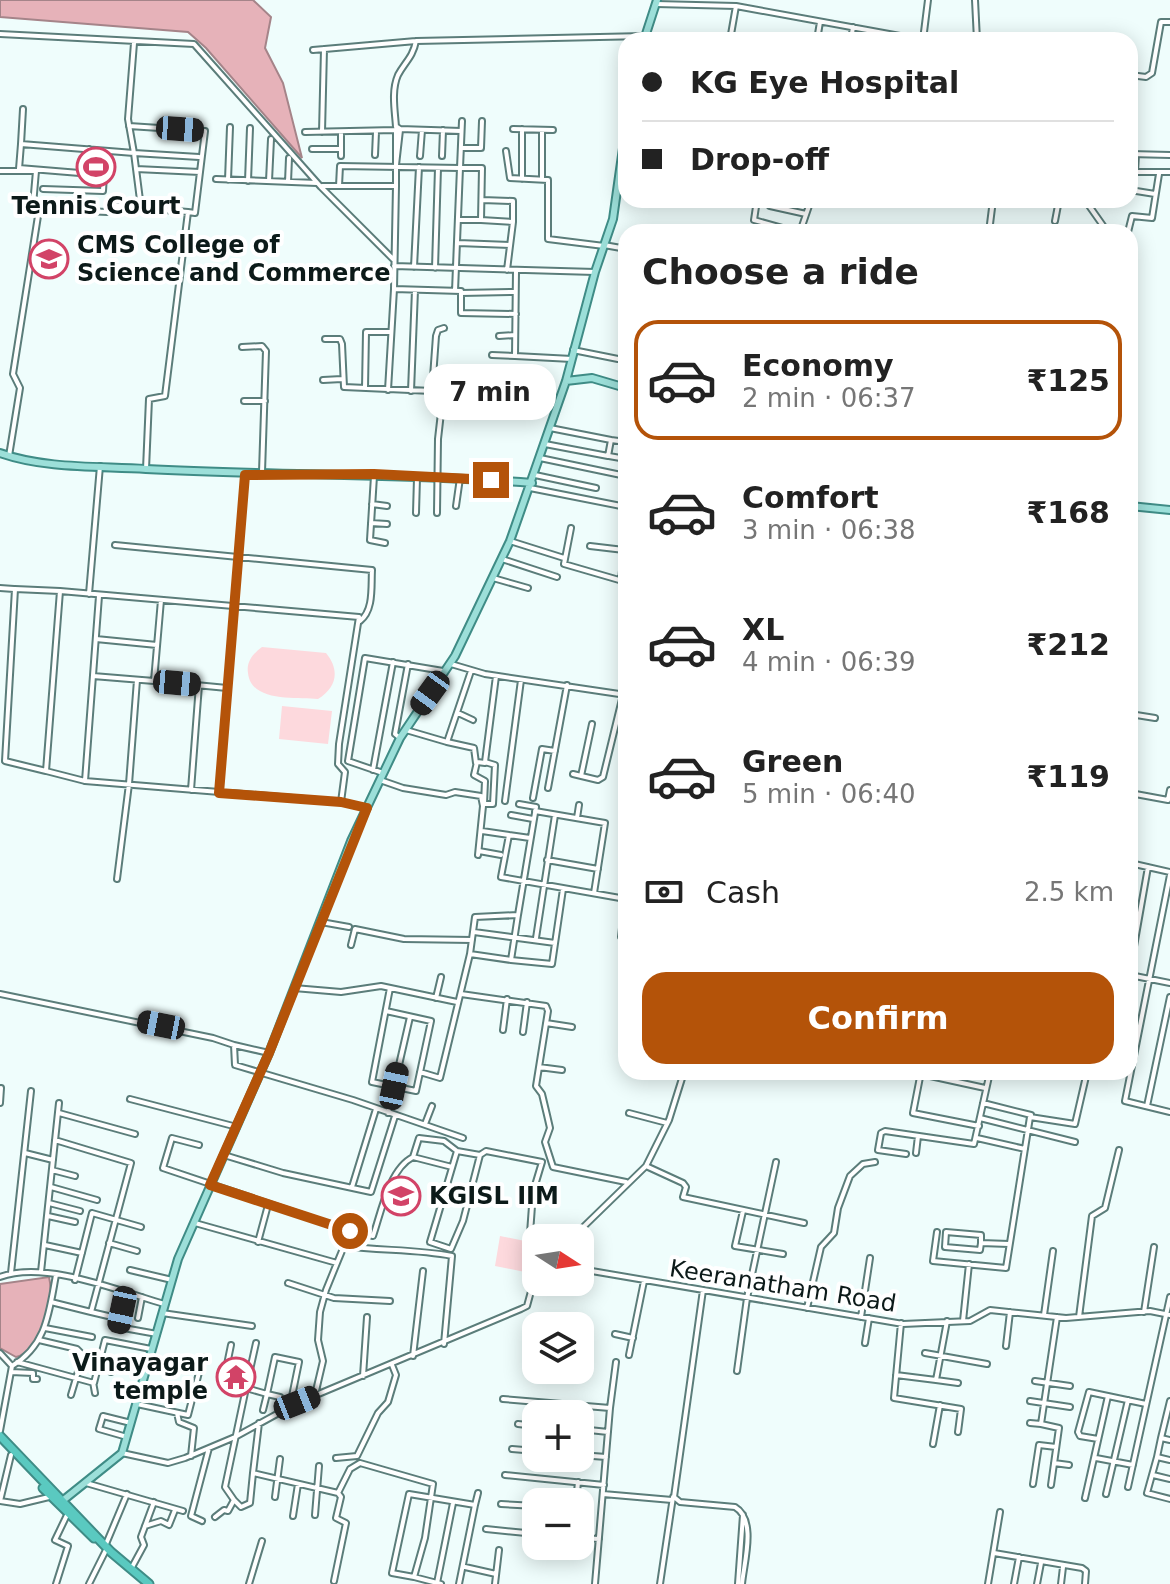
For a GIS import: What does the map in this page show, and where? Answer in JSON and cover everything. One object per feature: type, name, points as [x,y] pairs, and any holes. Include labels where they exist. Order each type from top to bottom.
[{"type":"highway","points":[[0,1433],[60,1503],[149,1584]]},
{"type":"highway","points":[[0,1443],[60,1503],[67,1515],[108,1548]]},
{"type":"main road","points":[[647,32],[657,2]]},
{"type":"main road","points":[[60,1503],[122,1453],[164,1304],[193,1223],[261,1073],[367,808],[400,738],[451,664],[510,541],[566,381],[595,272],[613,219],[618,184]]},
{"type":"main road","points":[[566,381],[592,378],[618,386]]},
{"type":"main road","points":[[0,453],[146,469],[245,475],[374,474],[460,478],[531,486]]},
{"type":"main road","points":[[1138,507],[1170,510]]},
{"type":"street","points":[[924,32],[928,0]]},
{"type":"street","points":[[975,0],[977,32]]},
{"type":"street","points":[[657,2],[736,6],[886,32]]},
{"type":"street","points":[[731,32],[736,6]]},
{"type":"street","points":[[818,32],[820,22]]},
{"type":"street","points":[[1138,76],[1146,77],[1152,73],[1161,22],[1170,22]]},
{"type":"street","points":[[852,32],[853,26]]},
{"type":"street","points":[[0,34],[194,44],[394,263],[435,268],[595,272]]},
{"type":"street","points":[[313,50],[416,41],[618,38]]},
{"type":"street","points":[[388,390],[394,289],[397,130],[393,94],[398,76],[414,55],[416,41]]},
{"type":"street","points":[[134,43],[129,126],[141,208]]},
{"type":"street","points":[[322,132],[324,49]]},
{"type":"street","points":[[19,170],[23,109]]},
{"type":"street","points":[[462,121],[457,268],[461,313],[516,314]]},
{"type":"street","points":[[461,148],[481,148],[482,121]]},
{"type":"street","points":[[0,171],[36,171],[33,205],[42,209],[107,212],[112,205],[195,213],[205,131],[129,126]]},
{"type":"street","points":[[228,180],[230,127]]},
{"type":"street","points":[[248,181],[250,128]]},
{"type":"street","points":[[513,129],[553,130]]},
{"type":"street","points":[[522,129],[522,179]]},
{"type":"street","points":[[420,156],[422,130]]},
{"type":"street","points":[[442,156],[443,130]]},
{"type":"street","points":[[542,130],[542,179]]},
{"type":"street","points":[[305,132],[461,131]]},
{"type":"street","points":[[341,132],[341,156]]},
{"type":"street","points":[[375,155],[376,132]]},
{"type":"street","points":[[269,181],[271,139]]},
{"type":"street","points":[[21,144],[199,157]]},
{"type":"street","points":[[87,174],[89,149]]},
{"type":"street","points":[[312,149],[341,149]]},
{"type":"street","points":[[506,151],[509,176],[548,180],[548,239],[618,248]]},
{"type":"street","points":[[1138,154],[1170,155]]},
{"type":"street","points":[[288,182],[289,158]]},
{"type":"street","points":[[339,186],[340,166],[482,168],[481,220]]},
{"type":"street","points":[[414,267],[419,167]]},
{"type":"street","points":[[435,268],[438,168]]},
{"type":"street","points":[[136,169],[200,172]]},
{"type":"street","points":[[19,170],[104,175],[103,191],[43,189]]},
{"type":"street","points":[[1138,172],[1170,172]]},
{"type":"street","points":[[1130,224],[1132,216],[1152,218],[1159,174]]},
{"type":"street","points":[[216,179],[396,186]]},
{"type":"street","points":[[1138,191],[1155,194]]},
{"type":"street","points":[[482,200],[513,201],[507,270]]},
{"type":"street","points":[[756,208],[754,220],[769,224]]},
{"type":"street","points":[[779,208],[806,214]]},
{"type":"street","points":[[802,224],[808,208]]},
{"type":"street","points":[[1055,221],[1057,208]]},
{"type":"street","points":[[146,469],[149,399],[165,396],[188,212]]},
{"type":"street","points":[[9,456],[20,388],[13,374],[38,216]]},
{"type":"street","points":[[458,220],[513,222]]},
{"type":"street","points":[[458,243],[510,245]]},
{"type":"street","points":[[515,356],[516,271]]},
{"type":"street","points":[[394,289],[516,292]]},
{"type":"street","points":[[411,391],[415,290]]},
{"type":"street","points":[[325,339],[340,339],[342,344],[344,387],[432,391],[436,336],[438,330],[444,328]]},
{"type":"street","points":[[365,389],[366,332],[391,332]]},
{"type":"street","points":[[499,336],[515,335]]},
{"type":"street","points":[[242,347],[266,348],[262,475]]},
{"type":"street","points":[[573,350],[618,359]]},
{"type":"street","points":[[492,355],[572,359]]},
{"type":"street","points":[[323,380],[342,379]]},
{"type":"street","points":[[244,401],[265,401]]},
{"type":"street","points":[[437,513],[442,404]]},
{"type":"street","points":[[550,428],[618,441]]},
{"type":"street","points":[[608,456],[611,440]]},
{"type":"street","points":[[545,444],[618,458]]},
{"type":"street","points":[[540,458],[618,474]]},
{"type":"street","points":[[89,594],[100,466]]},
{"type":"street","points":[[374,474],[370,540],[385,543]]},
{"type":"street","points":[[219,793],[245,475]]},
{"type":"street","points":[[535,475],[596,488]]},
{"type":"street","points":[[416,513],[417,476]]},
{"type":"street","points":[[456,506],[460,478]]},
{"type":"street","points":[[531,486],[618,505]]},
{"type":"street","points":[[372,504],[387,506]]},
{"type":"street","points":[[371,523],[387,524]]},
{"type":"street","points":[[571,528],[564,564],[618,580]]},
{"type":"street","points":[[510,541],[564,558]]},
{"type":"street","points":[[115,545],[372,570],[369,609],[360,620],[339,744],[338,764],[345,772],[341,802]]},
{"type":"street","points":[[590,546],[618,549]]},
{"type":"street","points":[[502,559],[557,577]]},
{"type":"street","points":[[493,578],[528,588]]},
{"type":"street","points":[[0,588],[234,606],[360,620]]},
{"type":"street","points":[[15,589],[5,761],[85,781],[341,802],[367,808]]},
{"type":"street","points":[[46,771],[60,591]]},
{"type":"street","points":[[85,781],[99,595]]},
{"type":"street","points":[[154,681],[161,600]]},
{"type":"street","points":[[96,639],[157,645]]},
{"type":"street","points":[[445,672],[365,658],[348,761],[373,770],[403,788],[446,795],[455,792],[481,796],[482,831],[478,853],[501,855]]},
{"type":"street","points":[[373,770],[393,662]]},
{"type":"street","points":[[400,738],[395,734],[408,664]]},
{"type":"street","points":[[451,664],[496,676],[618,694]]},
{"type":"street","points":[[447,742],[471,671]]},
{"type":"street","points":[[93,676],[227,688]]},
{"type":"street","points":[[485,763],[496,676]]},
{"type":"street","points":[[505,801],[521,679]]},
{"type":"street","points":[[117,879],[129,784],[137,680]]},
{"type":"street","points":[[191,790],[199,685]]},
{"type":"street","points":[[548,788],[567,685]]},
{"type":"street","points":[[458,713],[473,720]]},
{"type":"street","points":[[1138,715],[1155,718]]},
{"type":"street","points":[[573,774],[598,780],[603,777],[618,718]]},
{"type":"street","points":[[581,776],[592,724]]},
{"type":"street","points":[[405,730],[474,748],[475,777],[496,783]]},
{"type":"street","points":[[533,798],[542,749],[555,751]]},
{"type":"street","points":[[476,763],[495,765],[493,804],[486,805],[485,781]]},
{"type":"street","points":[[1138,794],[1168,800],[1170,790]]},
{"type":"street","points":[[511,960],[536,807],[519,804]]},
{"type":"street","points":[[577,818],[579,805]]},
{"type":"street","points":[[535,811],[605,823],[593,894]]},
{"type":"street","points":[[511,815],[533,819]]},
{"type":"street","points":[[536,938],[555,815]]},
{"type":"street","points":[[482,831],[530,838]]},
{"type":"street","points":[[509,835],[501,877],[618,899]]},
{"type":"street","points":[[547,860],[598,869]]},
{"type":"street","points":[[1138,865],[1170,873],[1138,1043]]},
{"type":"street","points":[[1138,924],[1148,867]]},
{"type":"street","points":[[470,954],[552,964],[563,889]]},
{"type":"street","points":[[420,1072],[440,1078],[470,954],[475,917],[518,915]]},
{"type":"street","points":[[321,922],[349,927]]},
{"type":"street","points":[[351,945],[355,929],[404,939],[472,940]]},
{"type":"street","points":[[473,932],[515,935],[555,943]]},
{"type":"street","points":[[436,998],[441,977]]},
{"type":"street","points":[[1138,977],[1170,983]]},
{"type":"street","points":[[294,988],[341,992],[381,986],[457,1002]]},
{"type":"street","points":[[386,1011],[431,1021],[416,1091],[372,1082],[390,988]]},
{"type":"street","points":[[0,994],[161,1025],[269,1053]]},
{"type":"street","points":[[461,994],[546,1006],[536,1086],[542,1094],[550,1128],[545,1142],[550,1163],[553,1167],[626,1182]]},
{"type":"street","points":[[1147,1106],[1170,997]]},
{"type":"street","points":[[503,1030],[507,999]]},
{"type":"street","points":[[523,1032],[527,1002]]},
{"type":"street","points":[[388,1113],[410,1017]]},
{"type":"street","points":[[546,1023],[572,1027]]},
{"type":"street","points":[[234,1045],[235,1065],[463,1138]]},
{"type":"street","points":[[539,1067],[562,1070]]},
{"type":"street","points":[[586,1224],[646,1166],[667,1123],[681,1080]]},
{"type":"street","points":[[920,1080],[913,1113],[979,1126]]},
{"type":"street","points":[[951,1080],[985,1088]]},
{"type":"street","points":[[906,1154],[878,1150],[881,1133],[885,1131],[974,1144],[988,1080]]},
{"type":"street","points":[[983,1103],[1075,1124],[1085,1080]]},
{"type":"street","points":[[1130,1080],[1125,1101],[1170,1112]]},
{"type":"street","points":[[0,1103],[1,1088]]},
{"type":"street","points":[[11,1273],[31,1091]]},
{"type":"street","points":[[130,1099],[237,1127]]},
{"type":"street","points":[[41,1272],[59,1103]]},
{"type":"street","points":[[425,1124],[432,1106]]},
{"type":"street","points":[[352,1187],[376,1109]]},
{"type":"street","points":[[59,1113],[135,1134]]},
{"type":"street","points":[[629,1113],[667,1123]]},
{"type":"street","points":[[937,1232],[933,1261],[1006,1268],[1031,1115]]},
{"type":"street","points":[[224,1155],[283,1173],[371,1192],[395,1116]]},
{"type":"street","points":[[980,1118],[1075,1142]]},
{"type":"street","points":[[199,1145],[174,1136],[163,1167],[368,1237],[373,1236],[392,1185],[406,1161],[413,1157],[419,1138],[444,1141],[457,1151],[480,1155]]},
{"type":"street","points":[[916,1153],[918,1136]]},
{"type":"street","points":[[977,1138],[1025,1149]]},
{"type":"street","points":[[55,1140],[131,1163],[91,1312]]},
{"type":"street","points":[[1079,1317],[1092,1216],[1105,1208],[1119,1150]]},
{"type":"street","points":[[427,1251],[457,1151]]},
{"type":"street","points":[[444,1344],[451,1249],[463,1221],[480,1155],[486,1151],[542,1162],[533,1192],[533,1224]]},
{"type":"street","points":[[24,1153],[53,1160]]},
{"type":"street","points":[[413,1157],[452,1167]]},
{"type":"street","points":[[737,1371],[747,1298],[776,1162]]},
{"type":"street","points":[[807,1308],[821,1247],[834,1233],[845,1186],[854,1171],[863,1164],[875,1162]]},
{"type":"street","points":[[646,1166],[683,1183],[686,1187],[683,1197],[804,1223]]},
{"type":"street","points":[[52,1170],[75,1176]]},
{"type":"street","points":[[51,1187],[97,1200]]},
{"type":"street","points":[[49,1203],[80,1211]]},
{"type":"street","points":[[258,1242],[268,1205]]},
{"type":"street","points":[[743,1211],[735,1246],[783,1254]]},
{"type":"street","points":[[75,1280],[92,1213],[141,1227]]},
{"type":"street","points":[[48,1216],[75,1222]]},
{"type":"street","points":[[193,1223],[337,1263]]},
{"type":"street","points":[[315,1395],[323,1361],[318,1340],[324,1296],[350,1231]]},
{"type":"street","points":[[946,1232],[981,1235],[981,1243],[980,1250],[945,1247],[946,1232]]},
{"type":"street","points":[[364,1249],[368,1237]]},
{"type":"street","points":[[430,1242],[451,1249]]},
{"type":"street","points":[[109,1243],[137,1251]]},
{"type":"street","points":[[981,1243],[1009,1244]]},
{"type":"street","points":[[45,1245],[82,1253]]},
{"type":"street","points":[[344,1246],[427,1251],[452,1256]]},
{"type":"street","points":[[1144,1312],[1154,1247]]},
{"type":"street","points":[[1044,1315],[1053,1251]]},
{"type":"street","points":[[861,1317],[870,1258]]},
{"type":"street","points":[[963,1321],[969,1264]]},
{"type":"street","points":[[130,1270],[172,1280]]},
{"type":"street","points":[[413,1356],[423,1271]]},
{"type":"street","points":[[0,1277],[11,1273],[41,1272],[164,1304]]},
{"type":"street","name":"Keeranatham Road","points":[[594,1272],[901,1323],[963,1321],[979,1318],[990,1310],[1057,1317],[1144,1312],[1168,1315]]},
{"type":"street","points":[[0,1433],[11,1372],[15,1364],[35,1348],[45,1328],[56,1275]]},
{"type":"street","points":[[629,1355],[644,1281]]},
{"type":"street","points":[[288,1283],[324,1296],[390,1301]]},
{"type":"street","points":[[660,1584],[703,1290]]},
{"type":"street","points":[[126,1293],[118,1327],[157,1334]]},
{"type":"street","points":[[122,1453],[168,1463],[191,1456],[235,1437],[290,1406],[444,1344],[527,1306],[530,1296]]},
{"type":"street","points":[[138,1318],[142,1297]]},
{"type":"street","points":[[1128,1487],[1170,1297]]},
{"type":"street","points":[[51,1302],[108,1316]]},
{"type":"street","points":[[1006,1346],[1010,1312]]},
{"type":"street","points":[[162,1313],[252,1326]]},
{"type":"street","points":[[363,1376],[367,1317]]},
{"type":"street","points":[[1041,1424],[1057,1317]]},
{"type":"street","points":[[865,1343],[869,1318]]},
{"type":"street","points":[[936,1380],[947,1321]]},
{"type":"street","points":[[901,1323],[894,1398],[961,1409],[958,1432]]},
{"type":"street","points":[[45,1328],[92,1337]]},
{"type":"street","points":[[69,1348],[73,1333]]},
{"type":"street","points":[[615,1334],[633,1338]]},
{"type":"street","points":[[39,1340],[77,1349],[83,1355],[71,1395]]},
{"type":"street","points":[[95,1393],[93,1382],[105,1340],[153,1350]]},
{"type":"street","points":[[256,1343],[225,1487],[241,1507],[250,1503],[259,1423]]},
{"type":"street","points":[[231,1345],[223,1384],[280,1397]]},
{"type":"street","points":[[0,1353],[15,1364],[93,1382]]},
{"type":"street","points":[[925,1353],[987,1364]]},
{"type":"street","points":[[137,1404],[190,1413],[203,1357]]},
{"type":"street","points":[[263,1410],[275,1357],[299,1362],[290,1406]]},
{"type":"street","points":[[595,1584],[616,1362]]},
{"type":"street","points":[[98,1365],[110,1367],[111,1372]]},
{"type":"street","points":[[336,1458],[353,1459],[357,1456],[378,1413],[388,1402],[396,1375],[392,1365]]},
{"type":"street","points":[[11,1372],[33,1373],[33,1379],[37,1379]]},
{"type":"street","points":[[896,1375],[958,1383]]},
{"type":"street","points":[[1035,1381],[1070,1386]]},
{"type":"street","points":[[1099,1439],[1080,1436],[1078,1432],[1089,1392],[1146,1404]]},
{"type":"street","points":[[0,1395],[8,1396]]},
{"type":"street","points":[[1085,1498],[1108,1396]]},
{"type":"street","points":[[503,1399],[610,1408]]},
{"type":"street","points":[[1106,1494],[1128,1400]]},
{"type":"street","points":[[1030,1401],[1070,1407]]},
{"type":"street","points":[[1170,1401],[1147,1493],[1170,1499]]},
{"type":"street","points":[[933,1444],[940,1405]]},
{"type":"street","points":[[177,1413],[179,1422],[194,1428],[191,1456]]},
{"type":"street","points":[[127,1437],[99,1429],[103,1416],[131,1423]]},
{"type":"street","points":[[1030,1423],[1058,1427],[1051,1485]]},
{"type":"street","points":[[518,1424],[522,1424]]},
{"type":"street","points":[[594,1430],[608,1432]]},
{"type":"street","points":[[1161,1438],[1170,1440]]},
{"type":"street","points":[[1033,1484],[1039,1445],[1056,1447]]},
{"type":"street","points":[[202,1521],[191,1516],[209,1448]]},
{"type":"street","points":[[512,1449],[522,1450]]},
{"type":"street","points":[[11,1455],[0,1501],[20,1504],[51,1497]]},
{"type":"street","points":[[594,1456],[606,1457]]},
{"type":"street","points":[[1095,1457],[1133,1465]]},
{"type":"street","points":[[1157,1457],[1170,1460]]},
{"type":"street","points":[[275,1497],[280,1459]]},
{"type":"street","points":[[334,1581],[346,1523],[336,1518],[340,1494],[350,1469],[360,1463],[433,1484],[414,1577]]},
{"type":"street","points":[[1054,1463],[1069,1465]]},
{"type":"street","points":[[315,1515],[319,1466]]},
{"type":"street","points":[[253,1473],[340,1494]]},
{"type":"street","points":[[505,1475],[604,1485]]},
{"type":"street","points":[[1153,1475],[1170,1479]]},
{"type":"street","points":[[577,1488],[578,1482]]},
{"type":"street","points":[[86,1483],[183,1511]]},
{"type":"street","points":[[293,1516],[298,1484]]},
{"type":"street","points":[[459,1584],[478,1493]]},
{"type":"street","points":[[89,1584],[108,1548],[127,1494]]},
{"type":"street","points":[[453,1502],[439,1584],[392,1573],[409,1494],[475,1505]]},
{"type":"street","points":[[603,1494],[674,1498],[735,1507],[743,1514],[740,1584]]},
{"type":"street","points":[[215,1517],[224,1510],[228,1511],[234,1500]]},
{"type":"street","points":[[131,1569],[144,1545],[141,1537],[154,1501]]},
{"type":"street","points":[[501,1504],[522,1505]]},
{"type":"street","points":[[145,1526],[161,1521],[169,1525],[176,1509]]},
{"type":"street","points":[[988,1584],[1000,1512]]},
{"type":"street","points":[[56,1584],[68,1546],[55,1540],[67,1515]]},
{"type":"street","points":[[486,1529],[522,1533]]},
{"type":"street","points":[[594,1539],[599,1539]]},
{"type":"street","points":[[249,1584],[262,1541]]},
{"type":"street","points":[[495,1584],[499,1550]]},
{"type":"street","points":[[994,1553],[1086,1571],[1085,1584]]},
{"type":"street","points":[[1014,1584],[1019,1557]]},
{"type":"street","points":[[1037,1584],[1041,1562]]},
{"type":"street","points":[[1061,1584],[1063,1566]]},
{"type":"street","points":[[465,1567],[496,1574]]},
{"type":"shaded area","points":[[0,0],[253,0],[271,17],[265,48],[283,83],[302,158],[206,48],[188,32],[0,17]]},
{"type":"shaded area","points":[[262,647],[326,653],[335,672],[333,684],[318,699],[266,694],[251,683],[248,673],[251,658]]},
{"type":"shaded area","points":[[282,706],[332,711],[328,744],[279,739]]},
{"type":"shaded area","points":[[500,1236],[522,1240],[522,1271],[495,1266]]},
{"type":"shaded area","points":[[49,1277],[50,1298],[44,1323],[33,1345],[16,1357],[0,1348],[0,1284]]},
{"type":"place","name":"Tennis Court","points":[[96,167]]},
{"type":"place","name":"CMS College of Science and Commerce","points":[[49,259]]},
{"type":"place","name":"KGISL IIM","points":[[401,1196]]},
{"type":"place","name":"Vinayagar temple","points":[[236,1377]]},
{"type":"route","points":[[350,1231],[210,1185],[269,1053],[318,933],[351,841],[367,808],[352,803],[219,793],[245,475],[374,474],[491,480]]}]
